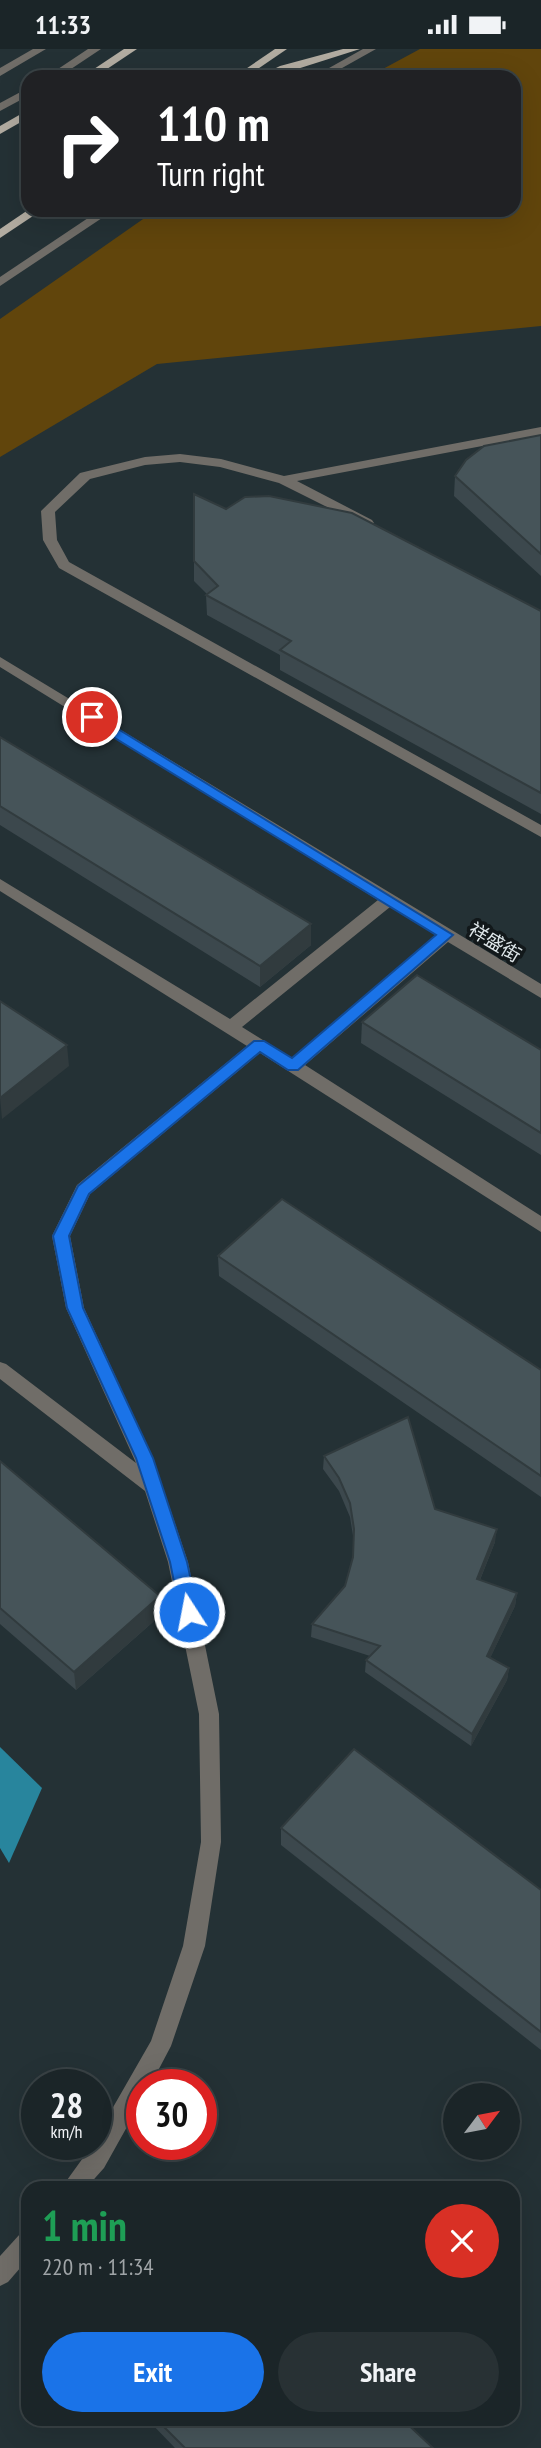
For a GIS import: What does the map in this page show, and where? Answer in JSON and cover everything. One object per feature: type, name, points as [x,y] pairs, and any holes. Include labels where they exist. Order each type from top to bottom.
[{"type":"main road","points":[[86,70],[105,49]]},
{"type":"main road","points":[[98,70],[132,49]]},
{"type":"main road","points":[[250,70],[282,49]]},
{"type":"main road","points":[[280,70],[355,49]]},
{"type":"main road","points":[[0,131],[21,118]]},
{"type":"main road","points":[[0,234],[26,217]]},
{"type":"street","points":[[0,73],[41,49]]},
{"type":"street","points":[[62,70],[96,49]]},
{"type":"street","points":[[331,70],[371,49]]},
{"type":"street","points":[[0,108],[21,95]]},
{"type":"street","points":[[0,282],[98,217]]},
{"type":"street","points":[[284,480],[541,431]]},
{"type":"street","points":[[382,530],[284,480],[221,463],[180,458],[145,461],[85,476],[48,511],[50,546],[64,565],[541,832]]},
{"type":"street","name":"祥盛街","points":[[0,661],[541,992]]},
{"type":"street","points":[[0,884],[293,1066],[541,1225]]},
{"type":"street","points":[[231,1027],[389,899]]},
{"type":"street","points":[[293,1066],[446,935]]},
{"type":"street","points":[[78,2181],[96,2160],[160,2046],[194,1946],[211,1842],[209,1714],[178,1562],[144,1458],[75,1308],[61,1236],[83,1190],[259,1045]]},
{"type":"street","points":[[0,1369],[154,1487]]},
{"type":"street","points":[[0,2274],[21,2250]]},
{"type":"shaded area","points":[[420,49],[541,49],[541,326],[157,364],[0,457],[0,319],[146,217],[521,217],[521,70],[381,70]]},
{"type":"water","points":[[0,1747],[42,1788],[9,1863],[0,1848]]},
{"type":"building","points":[[541,435],[541,554],[455,476],[466,460],[484,446]]},
{"type":"building","points":[[194,494],[226,509],[245,497],[269,496],[352,513],[541,611],[541,793],[280,650],[291,641],[206,595],[218,586],[194,561]]},
{"type":"building","points":[[0,737],[311,924],[260,966],[0,806]]},
{"type":"building","points":[[417,975],[541,1050],[541,1133],[362,1022]]},
{"type":"building","points":[[0,1001],[67,1045],[0,1098]]},
{"type":"building","points":[[282,1199],[541,1370],[541,1476],[218,1256]]},
{"type":"building","points":[[408,1417],[435,1509],[497,1529],[477,1579],[517,1593],[487,1656],[509,1668],[472,1734],[366,1660],[380,1646],[312,1624],[345,1586],[353,1557],[354,1529],[350,1503],[339,1478],[324,1456]]},
{"type":"building","points":[[0,1461],[160,1596],[74,1672],[0,1608]]},
{"type":"building","points":[[354,1749],[541,1890],[541,2032],[281,1828]]},
{"type":"building","points":[[163,2426],[409,2426],[433,2448],[185,2448]]},
{"type":"route","points":[[92,717],[446,935],[293,1066],[259,1045],[83,1190],[61,1236],[75,1308],[144,1458],[178,1562],[189,1612]]}]
